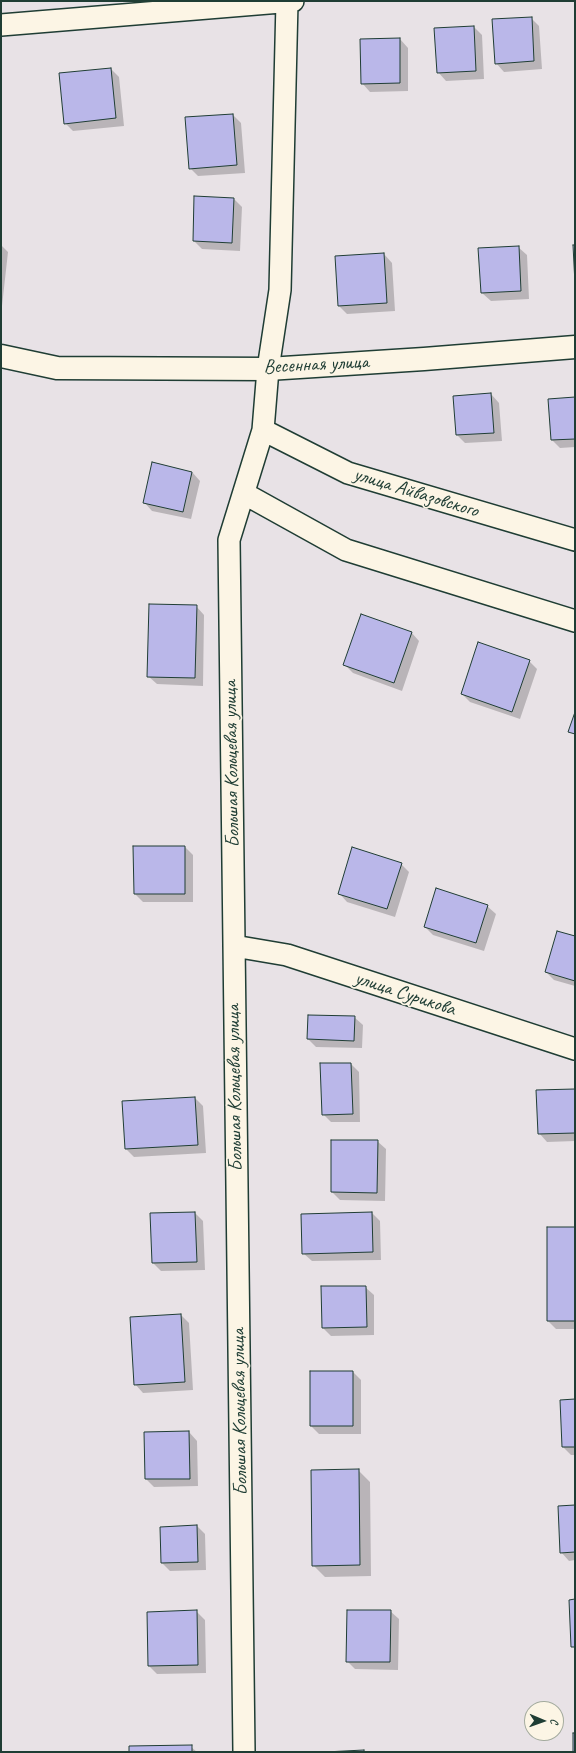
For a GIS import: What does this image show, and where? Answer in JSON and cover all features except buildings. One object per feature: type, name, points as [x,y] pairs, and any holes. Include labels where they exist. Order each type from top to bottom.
[{"type":"street","points":[[1,25],[293,1]]},
{"type":"street","name":"Большая Кольцевая улица","points":[[244,1752],[229,540],[263,430],[268,369],[280,290],[287,2]]},
{"type":"street","name":"Весенная улица","points":[[1,356],[57,368],[268,369],[575,347]]},
{"type":"street","name":"улица Айвазовского","points":[[263,430],[348,473],[575,540]]},
{"type":"street","points":[[244,494],[346,550],[575,621]]},
{"type":"street","name":"улица Сурикова","points":[[234,946],[287,955],[575,1050]]}]
